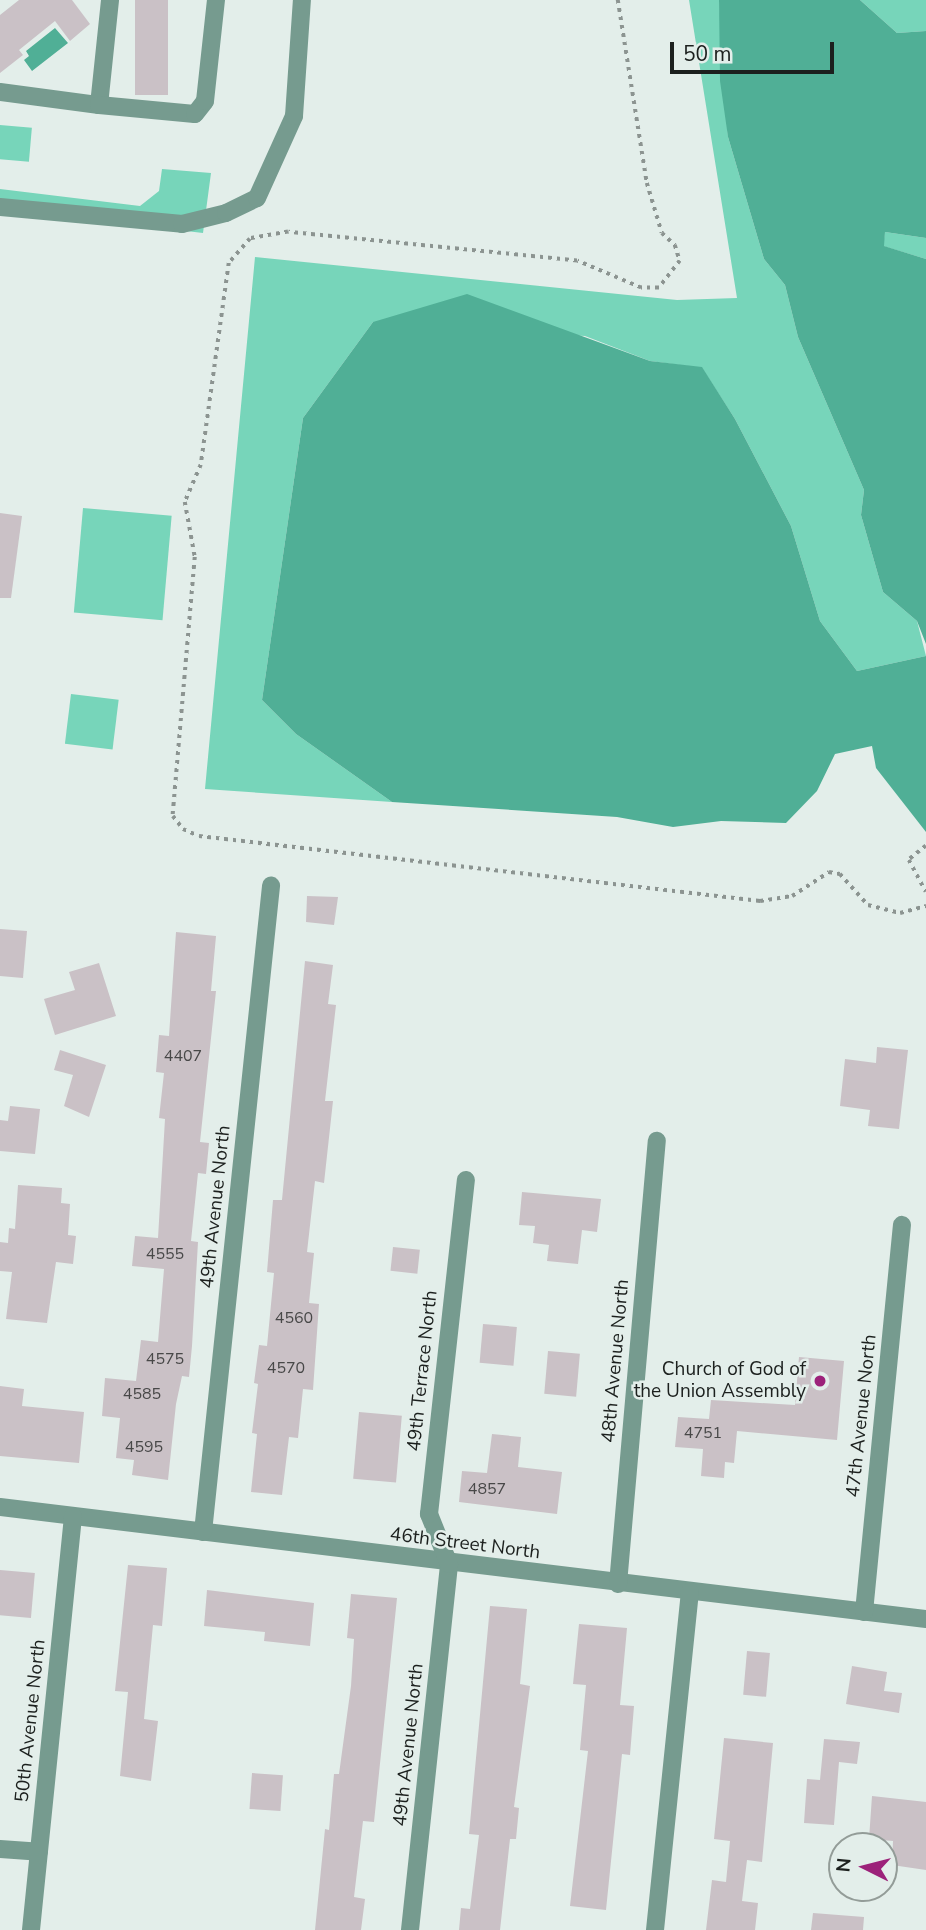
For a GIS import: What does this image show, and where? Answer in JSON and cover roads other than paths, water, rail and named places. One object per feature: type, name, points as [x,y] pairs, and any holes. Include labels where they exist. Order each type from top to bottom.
[{"type":"street","points":[[99,105],[110,0]]},
{"type":"street","points":[[0,92],[195,114],[205,101],[216,0]]},
{"type":"street","points":[[0,207],[182,224],[226,213],[257,198],[294,116],[302,0]]},
{"type":"street","name":"49th Avenue North","points":[[203,1532],[271,886]]},
{"type":"street","name":"48th Avenue North","points":[[618,1584],[657,1141]]},
{"type":"street","name":"49th Terrace North","points":[[450,1564],[429,1514],[466,1180]]},
{"type":"street","name":"47th Avenue North","points":[[864,1612],[902,1225]]},
{"type":"street","name":"46th Street North","points":[[0,1507],[450,1564],[926,1619]]},
{"type":"street","name":"50th Avenue North","points":[[31,1930],[73,1516]]},
{"type":"street","name":"49th Avenue North","points":[[410,1930],[450,1564]]},
{"type":"street","points":[[655,1930],[690,1592]]},
{"type":"street","points":[[0,1849],[39,1852]]},
{"type":"place","name":"Church of God of the Union Assembly","points":[[820,1381]]}]
